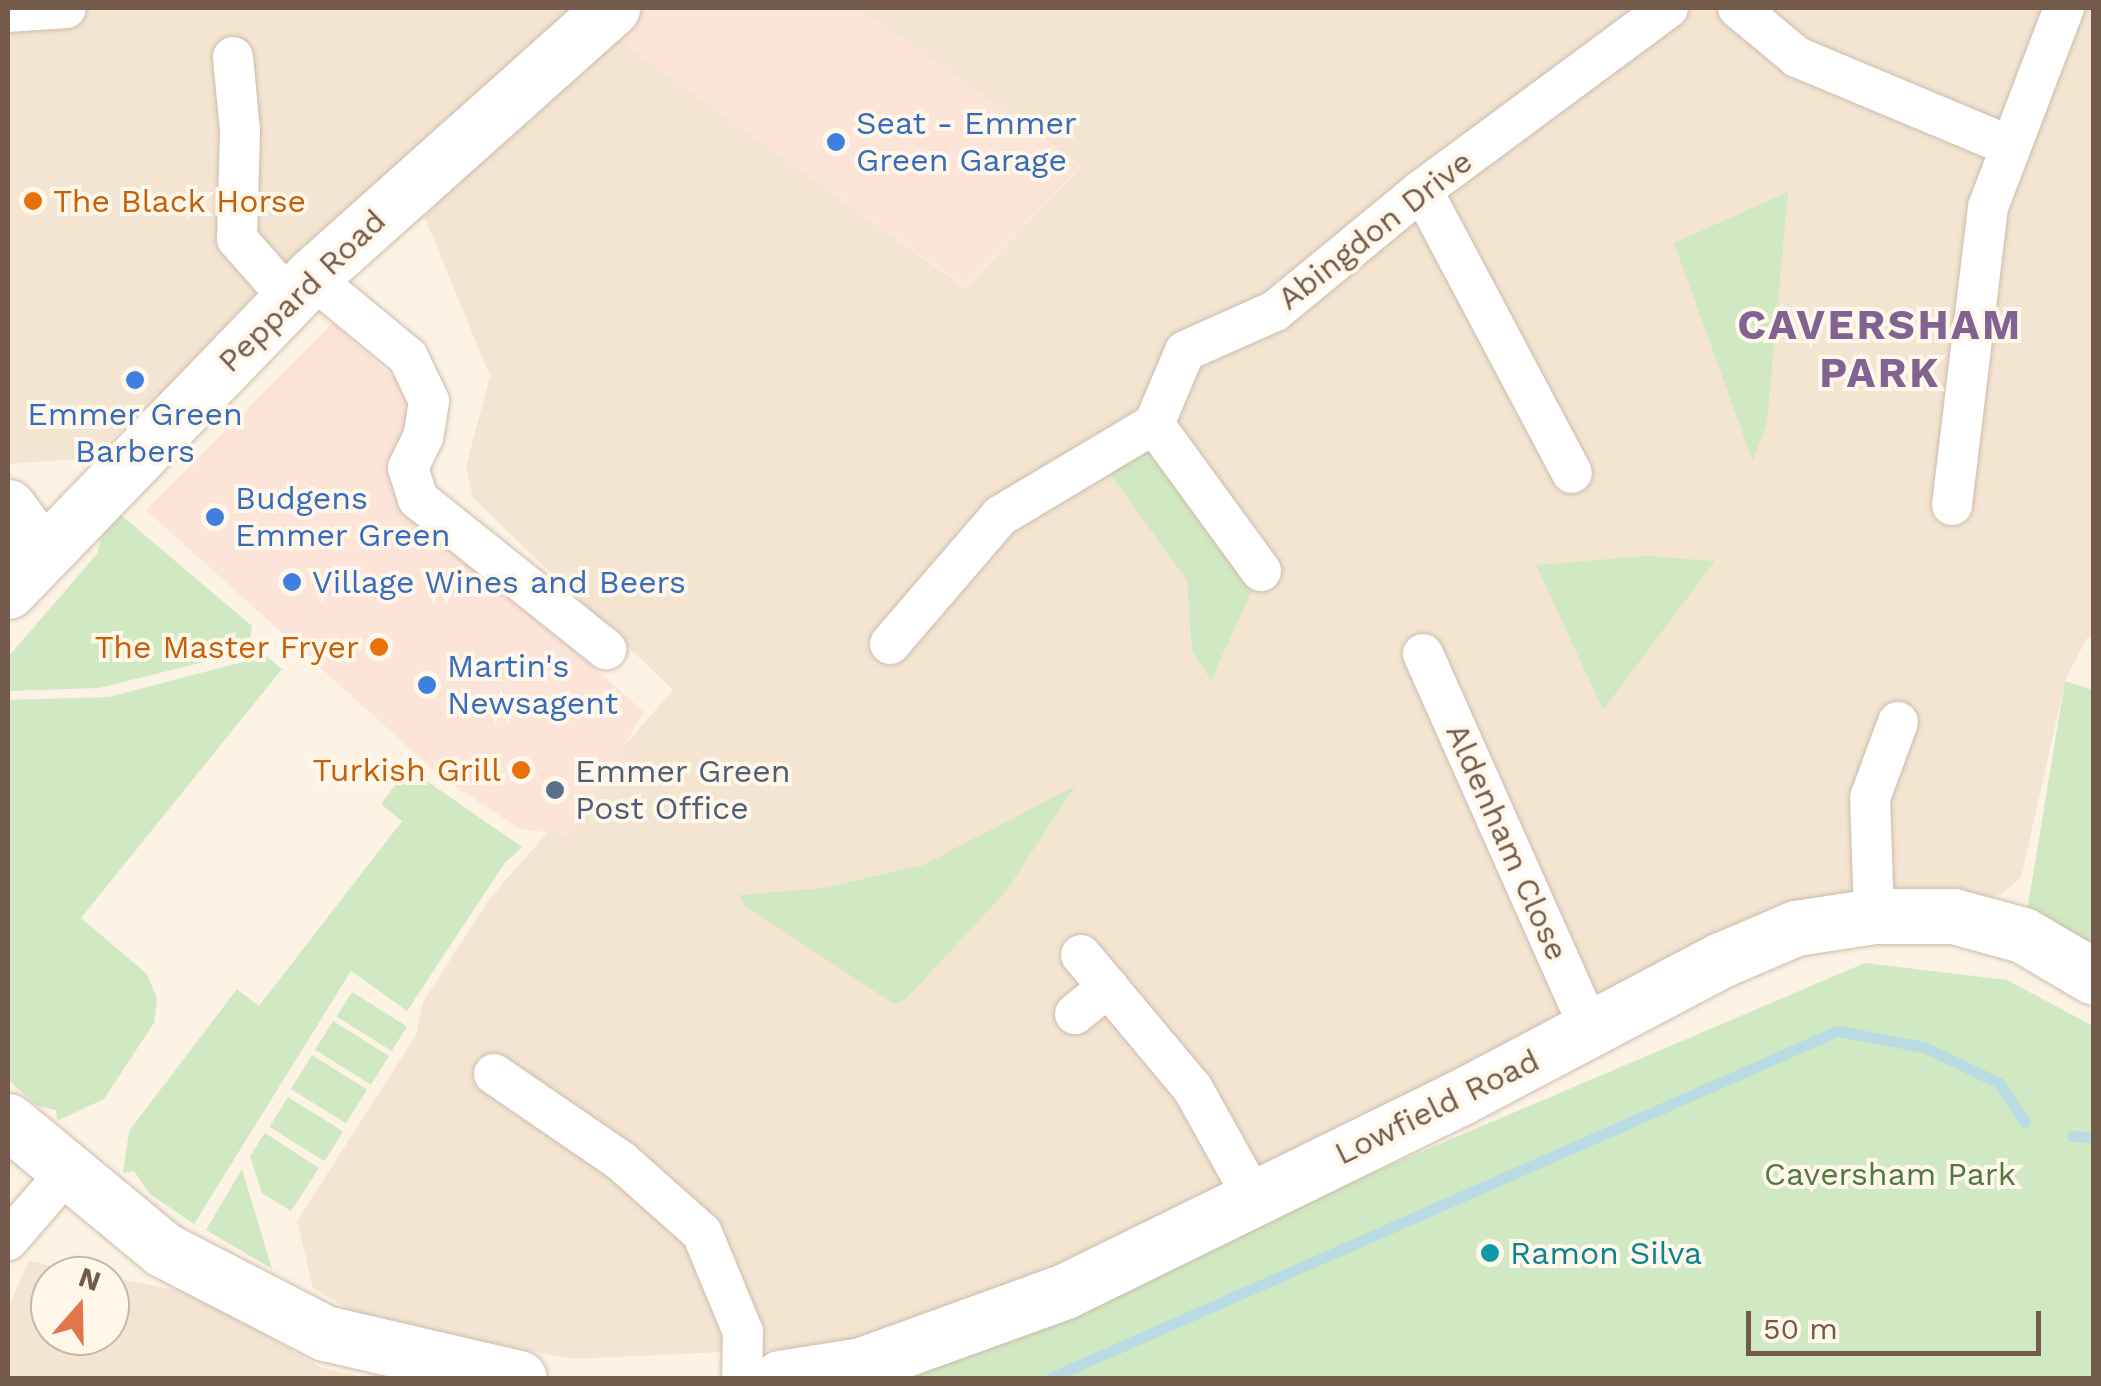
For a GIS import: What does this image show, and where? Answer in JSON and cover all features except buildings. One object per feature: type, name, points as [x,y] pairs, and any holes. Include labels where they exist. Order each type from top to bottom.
[{"type":"street","points":[[8,12],[66,8]]},
{"type":"street","name":"Peppard Road","points":[[26,574],[301,288],[612,8]]},
{"type":"street","name":"Abingdon Drive","points":[[1154,424],[1185,351],[1275,311],[1422,190],[1668,8]]},
{"type":"street","points":[[1738,8],[1797,57],[2010,146]]},
{"type":"street","points":[[1952,504],[1988,207],[2064,8]]},
{"type":"street","points":[[233,57],[240,131],[237,239],[301,288],[408,358],[429,401],[424,437],[408,468],[418,499],[606,650]]},
{"type":"street","points":[[1422,190],[1572,472]]},
{"type":"street","points":[[890,644],[1000,516],[1154,424],[1260,571]]},
{"type":"street","points":[[8,507],[26,574]]},
{"type":"street","name":"Aldenham Close","points":[[1423,654],[1592,1031]]},
{"type":"street","points":[[1874,916],[1870,798],[1898,722]]},
{"type":"street","name":"Lowfield Road","points":[[780,1378],[861,1366],[1066,1291],[1252,1195],[1592,1031],[1722,960],[1796,928],[1874,916],[1952,916],[2023,935],[2094,977]]},
{"type":"street","points":[[1081,955],[1193,1089],[1252,1195]]},
{"type":"street","points":[[1075,1014],[1108,987]]},
{"type":"street","points":[[494,1074],[620,1161],[702,1234],[744,1332],[742,1378]]},
{"type":"street","points":[[8,1122],[66,1173],[178,1259],[325,1334],[519,1378]]},
{"type":"street","points":[[8,1240],[66,1173]]},
{"type":"shaded area","points":[[8,8],[591,8],[300,263],[92,458],[8,464]]},
{"type":"shaded area","points":[[644,8],[858,8],[1081,166],[965,287],[610,34]]},
{"type":"shaded area","points":[[858,8],[2093,8],[2093,639],[2087,638],[2066,678],[2021,878],[2000,895],[1764,916],[1104,1255],[848,1346],[573,1359],[367,1320],[313,1288],[297,1221],[416,1035],[423,1002],[490,898],[673,690],[473,498],[466,466],[490,376],[424,216],[609,33],[965,288],[1082,166]]},
{"type":"shaded area","points":[[333,323],[415,397],[410,504],[644,712],[572,835],[520,829],[440,776],[146,510]]},
{"type":"shaded area","points":[[29,1261],[30,1356],[130,1356],[130,1281],[199,1295],[322,1368],[369,1378],[8,1378],[8,1308]]},
{"type":"green space","points":[[1788,192],[1767,422],[1753,462],[1674,243]]},
{"type":"green space","points":[[1154,424],[1261,571],[1211,680],[1192,651],[1187,580],[1097,456]]},
{"type":"green space","points":[[121,515],[252,626],[248,651],[99,688],[8,691],[8,657],[97,554],[102,536]]},
{"type":"green space","points":[[1645,556],[1715,561],[1603,710],[1536,565]]},
{"type":"green space","points":[[266,656],[282,669],[81,918],[147,974],[157,999],[154,1023],[104,1099],[57,1121],[56,1110],[37,1106],[8,1080],[8,700],[109,697]]},
{"type":"green space","points":[[2065,681],[2093,690],[2093,977],[2023,935]]},
{"type":"green space","points":[[408,768],[522,847],[504,864],[407,1011],[351,971],[194,1224],[150,1194],[134,1171],[123,1173],[129,1131],[237,989],[259,1006],[402,821],[381,804]]},
{"type":"green space","points":[[1075,786],[1007,890],[905,1000],[894,1004],[744,905],[740,895],[824,888],[923,865]]},
{"type":"green space","name":"Caversham Park","points":[[1865,963],[2007,980],[2093,1026],[2093,1378],[890,1378]]},
{"type":"green space","points":[[352,992],[407,1026],[392,1051],[337,1017]]},
{"type":"green space","points":[[333,1021],[389,1056],[371,1085],[315,1050]]},
{"type":"green space","points":[[312,1055],[367,1089],[346,1123],[291,1089]]},
{"type":"green space","points":[[288,1097],[343,1131],[325,1161],[269,1127]]},
{"type":"green space","points":[[265,1133],[319,1168],[291,1211],[262,1193],[250,1156]]},
{"type":"green space","points":[[242,1169],[272,1269],[206,1230]]},
{"type":"waterway","points":[[1050,1378],[1837,1031],[1924,1047],[1999,1083],[2025,1122]]},
{"type":"waterway","points":[[2072,1136],[2094,1137]]},
{"type":"place","name":"Seat - Emmer Green Garage","points":[[836,142]]},
{"type":"place","name":"The Black Horse","points":[[33,201]]},
{"type":"place","name":"Emmer Green Barbers","points":[[135,380]]},
{"type":"place","name":"Budgens Emmer Green","points":[[215,517]]},
{"type":"place","name":"Village Wines and Beers","points":[[292,582]]},
{"type":"place","name":"The Master Fryer","points":[[379,647]]},
{"type":"place","name":"Martin's Newsagent","points":[[427,685]]},
{"type":"place","name":"Turkish Grill","points":[[521,770]]},
{"type":"place","name":"Emmer Green Post Office","points":[[555,790]]},
{"type":"place","name":"Ramon Silva","points":[[1490,1253]]},
{"type":"district","name":"CAVERSHAM PARK","points":[[1880,349]]}]
